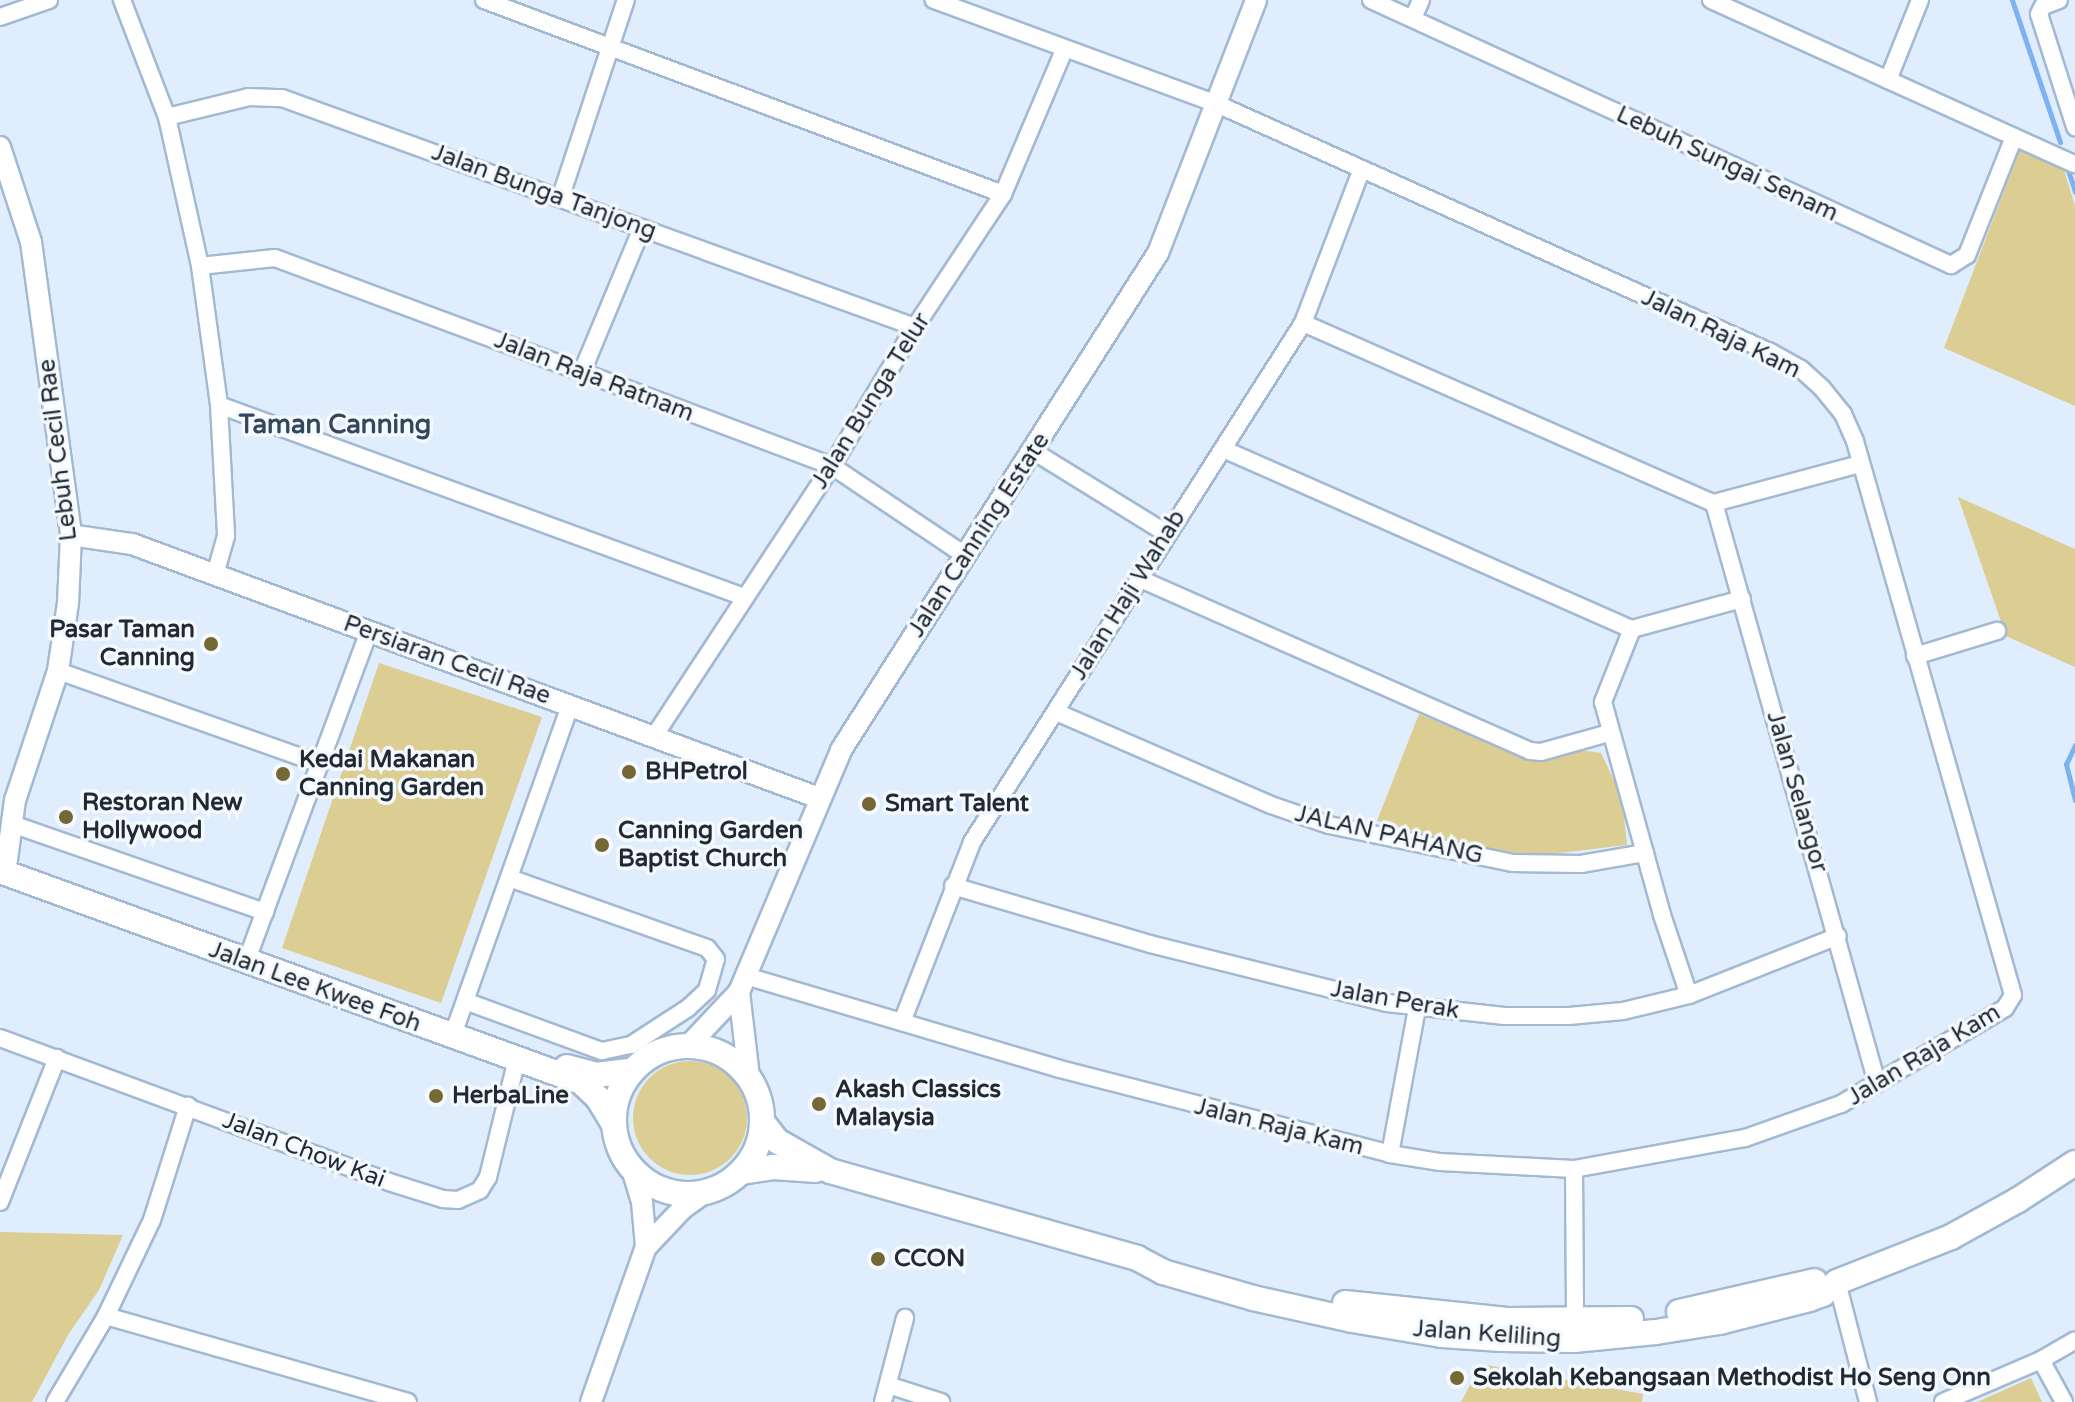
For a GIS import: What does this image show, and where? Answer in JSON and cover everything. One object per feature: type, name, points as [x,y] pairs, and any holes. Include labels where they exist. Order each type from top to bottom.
[{"type":"main road","name":"Jalan Lee Kwee Foh","points":[[2,867],[581,1082],[598,1098],[613,1123]]},
{"type":"main road","name":"Jalan Lee Kwee Foh","points":[[248,956],[573,1069],[596,1075],[631,1071]]},
{"type":"main road","points":[[689,1045],[722,1055],[749,1077],[757,1091],[763,1123],[760,1141],[742,1172],[724,1185],[704,1193],[665,1191],[632,1169],[619,1148],[613,1123],[621,1087],[631,1071],[648,1057],[667,1048],[689,1045]]},
{"type":"main road","name":"Jalan Keliling","points":[[763,1123],[784,1146],[830,1171],[1137,1258],[1163,1272],[1352,1320],[1442,1335],[1502,1339],[1574,1340],[1719,1322],[1809,1299],[1823,1294],[1837,1282],[1951,1237],[2018,1200],[2075,1163]]},
{"type":"main road","points":[[742,1172],[773,1167],[830,1171]]},
{"type":"main road","name":"Jalan Keliling","points":[[1137,1258],[1167,1258],[1267,1286],[1340,1302],[1457,1316],[1575,1321],[1617,1320],[1689,1311],[1806,1283],[1837,1282]]},
{"type":"street","points":[[0,17],[49,0]]},
{"type":"street","points":[[122,0],[167,117],[200,266],[219,405],[226,536],[215,575]]},
{"type":"street","points":[[484,0],[1003,194]]},
{"type":"street","points":[[561,196],[626,0]]},
{"type":"street","name":"Jalan Raja Kam","points":[[742,984],[902,1022],[1185,1104],[1390,1154],[1440,1162],[1574,1169],[1745,1138],[1841,1104],[2005,1008],[2013,995],[1860,464],[1843,414],[1801,369],[1217,104],[934,0]]},
{"type":"street","name":"Jalan Canning Estate","points":[[749,1077],[742,984],[841,750],[1158,253],[1256,0]]},
{"type":"street","name":"Lebuh Sungai Senam","points":[[1371,0],[1951,265],[1967,255],[2014,137]]},
{"type":"street","points":[[1413,18],[1421,0]]},
{"type":"street","points":[[1711,0],[2075,164]]},
{"type":"street","points":[[1888,80],[1920,0]]},
{"type":"street","points":[[2059,0],[2043,6],[2039,14],[2075,127]]},
{"type":"street","name":"Jalan Bunga Telur","points":[[653,738],[832,466],[915,327],[1003,194],[1064,50]]},
{"type":"street","name":"Jalan Bunga Tanjong","points":[[167,117],[249,97],[282,98],[561,196],[915,327]]},
{"type":"street","name":"Lebuh Cecil Rae","points":[[0,147],[31,242],[71,535],[68,603],[58,671],[6,824],[2,867]]},
{"type":"street","name":"Jalan Haji Wahab","points":[[902,1022],[972,842],[1166,533],[1303,323],[1361,171]]},
{"type":"street","points":[[582,372],[642,228]]},
{"type":"street","name":"Jalan Raja Ratnam","points":[[200,266],[275,258],[832,466],[966,556]]},
{"type":"street","points":[[1303,323],[1714,503],[1860,464]]},
{"type":"street","points":[[219,405],[744,597]]},
{"type":"street","points":[[1223,449],[1632,629],[1742,599]]},
{"type":"street","points":[[1033,451],[1166,533]]},
{"type":"street","name":"Jalan Selangor","points":[[1714,503],[1877,1083]]},
{"type":"street","name":"Persiaran Cecil Rae","points":[[71,535],[132,544],[819,798]]},
{"type":"street","points":[[1138,578],[1530,751],[1541,752],[1609,733]]},
{"type":"street","points":[[1632,629],[1603,702],[1609,733],[1689,995]]},
{"type":"street","points":[[248,956],[369,631]]},
{"type":"street","points":[[1915,656],[1997,631]]},
{"type":"street","points":[[58,671],[320,764]]},
{"type":"street","name":"Jalan Lee Kwee Foh","points":[[456,1026],[570,706]]},
{"type":"street","name":"JALAN PAHANG","points":[[1056,712],[1257,799],[1329,825],[1512,863],[1581,864],[1645,853]]},
{"type":"street","points":[[6,824],[265,912]]},
{"type":"street","points":[[465,1001],[602,1051],[631,1045],[707,990],[714,954],[707,948],[509,878]]},
{"type":"street","name":"Jalan Perak","points":[[953,886],[1150,944],[1417,1009],[1504,1016],[1569,1016],[1623,1011],[1689,995],[1838,936]]},
{"type":"street","points":[[689,1045],[742,984]]},
{"type":"street","points":[[1390,1154],[1417,1009]]},
{"type":"street","name":"Jalan Chow Kai","points":[[0,1038],[389,1182],[458,1200],[480,1190],[488,1177],[517,1059]]},
{"type":"street","points":[[0,1202],[57,1058]]},
{"type":"street","points":[[55,1402],[106,1316],[152,1220],[188,1106]]},
{"type":"street","points":[[632,1169],[642,1202],[646,1247]]},
{"type":"street","points":[[1574,1169],[1575,1321]]},
{"type":"street","points":[[591,1402],[646,1247],[682,1209],[704,1193]]},
{"type":"street","points":[[1837,1282],[1868,1402]]},
{"type":"street","points":[[106,1316],[408,1402]]},
{"type":"street","points":[[883,1402],[905,1318]]},
{"type":"street","points":[[1943,1402],[2041,1360],[2075,1340]]},
{"type":"street","points":[[2041,1360],[2064,1402]]},
{"type":"street","points":[[888,1385],[941,1402]]},
{"type":"shaded area","points":[[2020,149],[2064,170],[2075,206],[2075,406],[1944,348]]},
{"type":"shaded area","points":[[1958,497],[2075,549],[2075,667],[2006,636]]},
{"type":"shaded area","points":[[379,663],[542,717],[441,1003],[282,948]]},
{"type":"shaded area","points":[[1419,714],[1499,747],[1541,759],[1575,749],[1601,753],[1622,797],[1627,845],[1542,855],[1484,851],[1377,821]]},
{"type":"shaded area","points":[[690,1061],[712,1066],[730,1078],[742,1096],[747,1118],[742,1140],[730,1158],[712,1170],[690,1175],[668,1170],[650,1158],[638,1140],[633,1118],[638,1096],[650,1078],[668,1066]]},
{"type":"shaded area","points":[[0,1232],[123,1235],[99,1290],[68,1335],[32,1402],[0,1402]]},
{"type":"shaded area","points":[[1481,1364],[1643,1394],[1642,1402],[1461,1402]]},
{"type":"shaded area","points":[[2031,1378],[2042,1402],[1977,1402]]},
{"type":"waterway","points":[[2012,0],[2060,142]]},
{"type":"waterway","points":[[2068,170],[2075,192]]},
{"type":"waterway","points":[[2075,745],[2066,764],[2075,800]]},
{"type":"place","name":"Pasar Taman Canning","points":[[211,644]]},
{"type":"place","name":"BHPetrol","points":[[629,772]]},
{"type":"place","name":"Kedai Makanan Canning Garden","points":[[283,774]]},
{"type":"place","name":"Smart Talent","points":[[869,804]]},
{"type":"place","name":"Restoran New Hollywood","points":[[66,817]]},
{"type":"place","name":"Canning Garden Baptist Church","points":[[602,845]]},
{"type":"place","name":"HerbaLine","points":[[436,1096]]},
{"type":"place","name":"Akash Classics Malaysia","points":[[819,1104]]},
{"type":"place","name":"CCON","points":[[878,1259]]},
{"type":"place","name":"Sekolah Kebangsaan Methodist Ho Seng Onn","points":[[1457,1378]]},
{"type":"district","name":"Taman Canning","points":[[335,425]]}]
